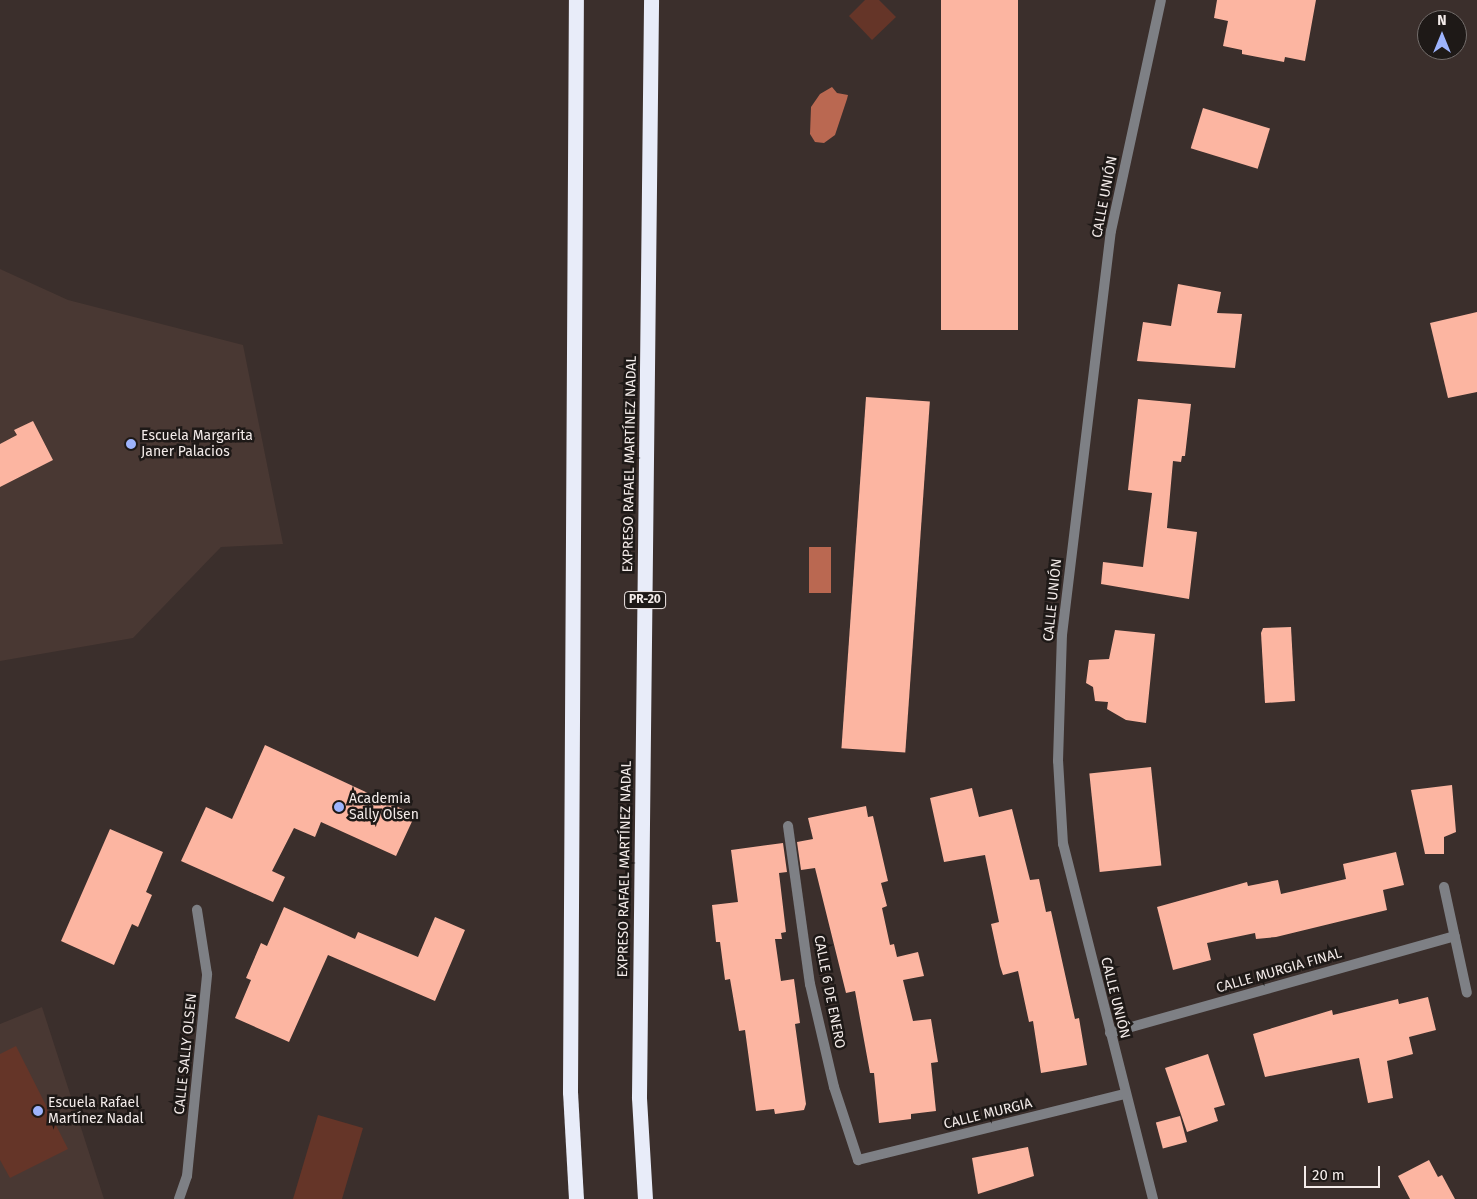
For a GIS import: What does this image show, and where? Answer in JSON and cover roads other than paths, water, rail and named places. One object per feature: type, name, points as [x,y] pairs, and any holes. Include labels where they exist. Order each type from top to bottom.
[{"type":"highway","points":[[576,0],[570,1092],[576,1199]]},
{"type":"highway","name":"EXPRESO RAFAEL MARTÍNEZ NADAL","points":[[645,1199],[639,1097],[651,0]]},
{"type":"street","name":"CALLE UNIÓN","points":[[1153,1199],[1124,1094],[1063,844],[1058,761],[1061,654],[1111,231],[1162,0]]},
{"type":"street","name":"CALLE 6 DE ENERO","points":[[788,826],[810,984],[834,1088],[858,1160]]},
{"type":"street","points":[[1444,888],[1467,993]]},
{"type":"street","name":"CALLE SALLY OLSEN","points":[[179,1199],[187,1176],[207,974],[197,910]]},
{"type":"street","name":"CALLE MURGIA FINAL","points":[[1110,1032],[1455,936]]},
{"type":"street","name":"CALLE MURGIA","points":[[858,1160],[1124,1094]]},
{"type":"place","name":"Escuela Margarita Janer Palacios","points":[[131,444]]},
{"type":"place","name":"Academia Sally Olsen","points":[[339,807]]},
{"type":"place","name":"Escuela Rafael Martínez Nadal","points":[[38,1111]]}]
